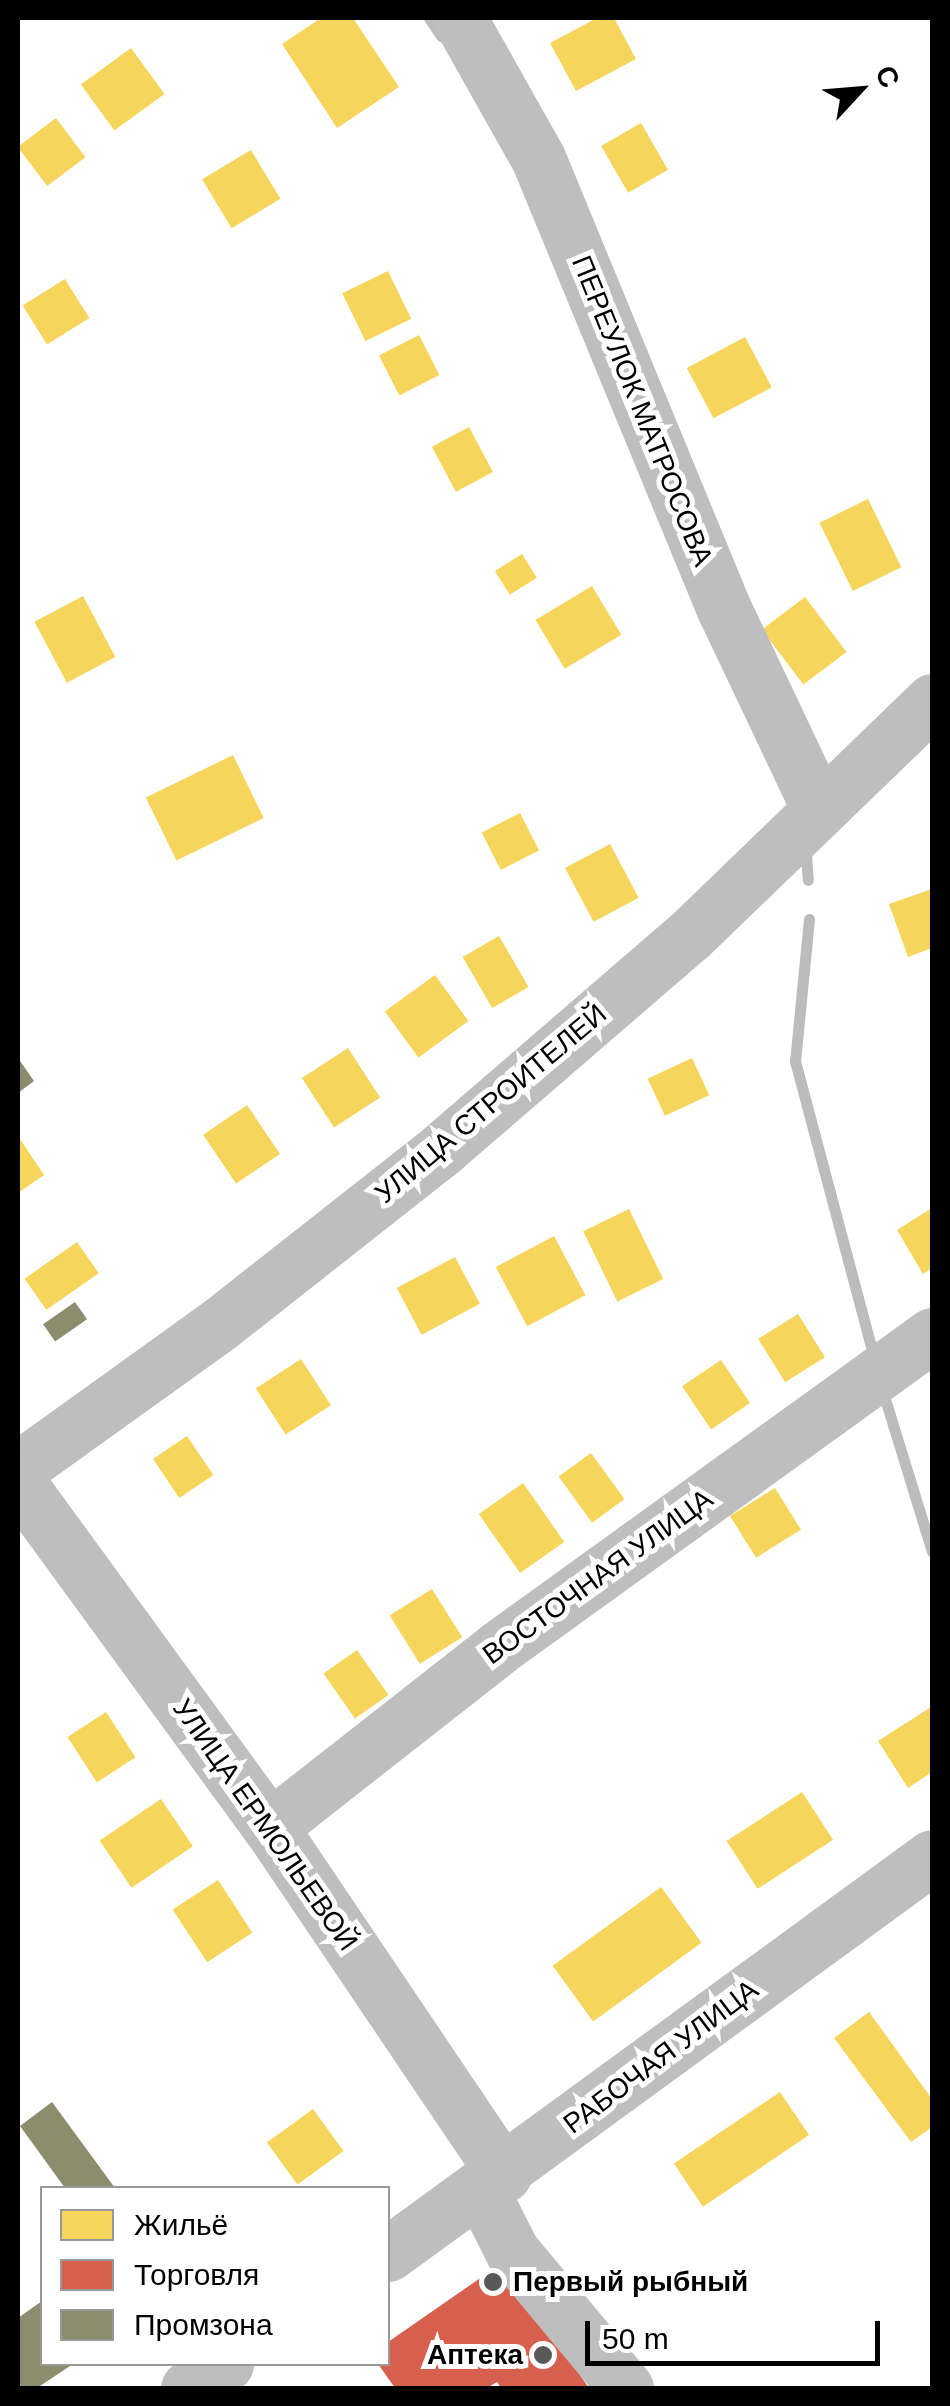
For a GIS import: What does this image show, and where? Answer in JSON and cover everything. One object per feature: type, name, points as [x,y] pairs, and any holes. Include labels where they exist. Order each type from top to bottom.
[{"type":"street","name":"ПЕРЕУЛОК МАТРОСОВА","points":[[459,18],[538,158],[724,608],[819,809]]},
{"type":"street","name":"УЛИЦА СТРОИТЕЛЕЙ","points":[[18,1468],[221,1322],[443,1148],[676,947],[932,701]]},
{"type":"street","name":"ВОСТОЧНАЯ УЛИЦА","points":[[270,1827],[498,1648],[932,1335]]},
{"type":"street","name":"УЛИЦА ЕРМОЛЬЕВОЙ","points":[[18,1482],[270,1827],[493,2182],[512,2251],[626,2388]]},
{"type":"street","name":"РАБОЧАЯ УЛИЦА","points":[[390,2253],[493,2182],[932,1857]]},
{"type":"street","points":[[188,2388],[223,2366]]},
{"type":"building: Жильё","points":[[321,18],[353,18],[399,87],[337,128],[282,44]]},
{"type":"building: Жильё","points":[[597,18],[614,18],[636,59],[576,91],[550,43]]},
{"type":"building: Жильё","points":[[131,48],[165,94],[114,131],[81,84]]},
{"type":"building: Жильё","points":[[56,118],[85,157],[47,186],[18,147]]},
{"type":"building: Жильё","points":[[641,123],[668,170],[628,193],[601,146]]},
{"type":"building: Жильё","points":[[251,150],[280,199],[231,228],[202,179]]},
{"type":"building: Жильё","points":[[388,271],[411,319],[365,341],[342,293]]},
{"type":"building: Жильё","points":[[65,279],[89,318],[47,345],[23,305]]},
{"type":"building: Жильё","points":[[419,335],[439,375],[399,396],[379,355]]},
{"type":"building: Жильё","points":[[745,337],[772,387],[713,418],[687,368]]},
{"type":"building: Жильё","points":[[469,427],[493,472],[456,492],[432,447]]},
{"type":"building: Жильё","points":[[868,499],[901,567],[853,591],[819,523]]},
{"type":"building: Жильё","points":[[522,554],[537,578],[510,595],[495,571]]},
{"type":"building: Жильё","points":[[592,586],[621,635],[565,669],[535,620]]},
{"type":"building: Жильё","points":[[83,596],[115,657],[67,683],[34,622]]},
{"type":"building: Жильё","points":[[805,597],[847,652],[803,685],[762,629]]},
{"type":"building: Жильё","points":[[233,755],[264,818],[177,860],[146,798]]},
{"type":"building: Жильё","points":[[520,813],[539,850],[501,870],[482,833]]},
{"type":"building: Жильё","points":[[610,844],[639,898],[594,922],[565,868]]},
{"type":"building: Жильё","points":[[932,889],[932,948],[908,957],[889,904]]},
{"type":"building: Жильё","points":[[499,936],[528,987],[492,1008],[463,957]]},
{"type":"building: Жильё","points":[[435,975],[469,1021],[418,1058],[385,1011]]},
{"type":"building: Жильё","points":[[348,1048],[380,1097],[334,1127],[302,1078]]},
{"type":"building: Жильё","points":[[692,1058],[709,1095],[665,1116],[648,1079]]},
{"type":"building: Жильё","points":[[247,1105],[280,1154],[236,1184],[203,1135]]},
{"type":"building: Жильё","points":[[18,1136],[44,1175],[18,1193]]},
{"type":"building: Жильё","points":[[932,1208],[932,1268],[923,1274],[897,1230]]},
{"type":"building: Жильё","points":[[629,1209],[663,1279],[617,1301],[583,1231]]},
{"type":"building: Жильё","points":[[554,1236],[585,1295],[527,1326],[496,1267]]},
{"type":"building: Жильё","points":[[77,1242],[99,1273],[46,1310],[25,1279]]},
{"type":"building: Жильё","points":[[455,1257],[480,1304],[422,1335],[397,1288]]},
{"type":"building: Жильё","points":[[798,1314],[825,1357],[785,1382],[758,1339]]},
{"type":"building: Жильё","points":[[301,1359],[331,1405],[286,1435],[256,1388]]},
{"type":"building: Жильё","points":[[721,1360],[750,1403],[711,1429],[682,1386]]},
{"type":"building: Жильё","points":[[187,1436],[213,1475],[179,1498],[153,1459]]},
{"type":"building: Жильё","points":[[591,1453],[625,1499],[592,1523],[559,1477]]},
{"type":"building: Жильё","points":[[523,1483],[564,1542],[520,1573],[479,1514]]},
{"type":"building: Жильё","points":[[775,1488],[801,1530],[756,1558],[730,1516]]},
{"type":"building: Жильё","points":[[432,1589],[462,1637],[420,1664],[390,1615]]},
{"type":"building: Жильё","points":[[357,1650],[389,1695],[355,1719],[323,1674]]},
{"type":"building: Жильё","points":[[931,1707],[932,1772],[908,1788],[878,1741]]},
{"type":"building: Жильё","points":[[106,1712],[135,1757],[97,1782],[67,1737]]},
{"type":"building: Жильё","points":[[802,1792],[833,1840],[758,1889],[727,1841]]},
{"type":"building: Жильё","points":[[161,1799],[193,1846],[132,1888],[100,1840]]},
{"type":"building: Жильё","points":[[218,1880],[252,1933],[207,1962],[173,1909]]},
{"type":"building: Жильё","points":[[661,1887],[702,1943],[593,2022],[553,1966]]},
{"type":"building: Жильё","points":[[869,2012],[932,2099],[932,2127],[911,2142],[834,2038]]},
{"type":"building: Жильё","points":[[780,2092],[809,2135],[703,2207],[674,2164]]},
{"type":"building: Жильё","points":[[313,2109],[344,2151],[297,2185],[267,2143]]},
{"type":"building: Торговля","points":[[502,2263],[589,2388],[501,2388],[497,2382],[487,2388],[395,2388],[379,2366],[390,2366],[390,2341]]},
{"type":"building: Промзона","points":[[18,1058],[34,1081],[18,1093]]},
{"type":"building: Промзона","points":[[75,1302],[87,1319],[55,1342],[43,1324]]},
{"type":"building: Промзона","points":[[52,2102],[114,2186],[64,2186],[20,2126]]},
{"type":"building: Промзона","points":[[40,2302],[40,2366],[70,2366],[37,2388],[18,2388],[18,2318]]},
{"type":"waterway","points":[[429,18],[441,36]]},
{"type":"waterway","points":[[806,854],[808,880]]},
{"type":"waterway","points":[[809,919],[795,1061],[874,1357]]},
{"type":"waterway","points":[[882,1389],[932,1552]]},
{"type":"place","name":"Первый рыбный","points":[[493,2282]]},
{"type":"place","name":"Аптека","points":[[543,2355]]}]
